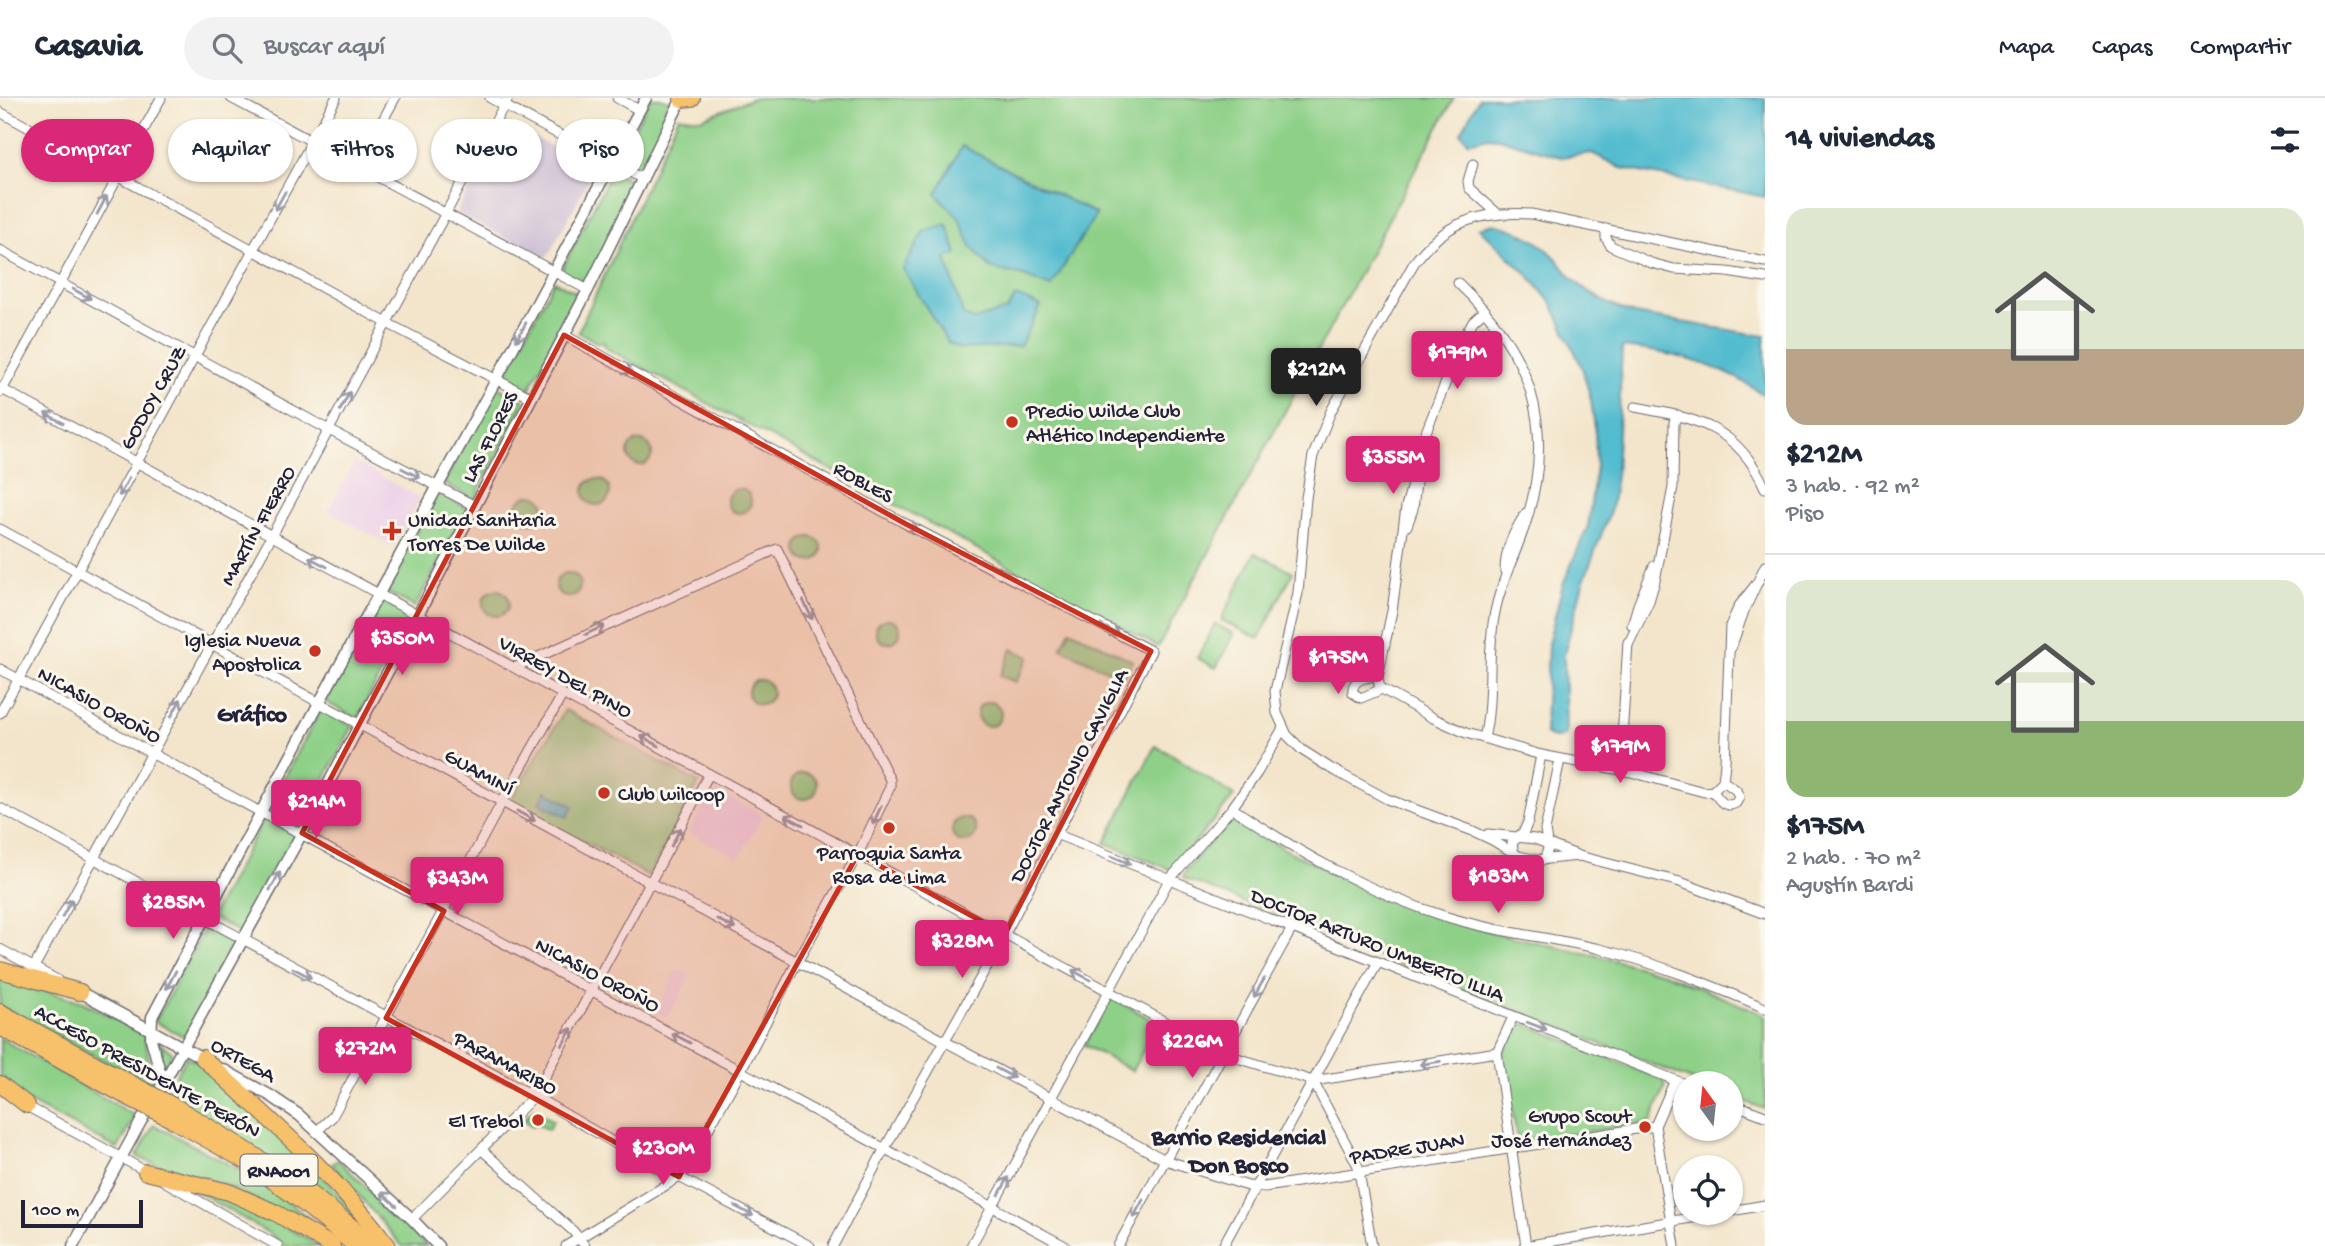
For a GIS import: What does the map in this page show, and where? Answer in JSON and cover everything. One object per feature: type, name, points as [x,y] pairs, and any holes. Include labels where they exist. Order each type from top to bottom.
[{"type":"highway","points":[[682,98],[692,98]]},
{"type":"highway","points":[[0,970],[80,992]]},
{"type":"highway","name":"ACCESO PRESIDENTE PERÓN","points":[[0,1012],[127,1089]]},
{"type":"highway","name":"ACCESO PRESIDENTE PERÓN","points":[[0,1027],[127,1089],[279,1170],[331,1209],[373,1246]]},
{"type":"highway","points":[[203,1058],[332,1179],[370,1221],[388,1246]]},
{"type":"highway","points":[[0,1084],[27,1105]]},
{"type":"highway","name":"ACCESO PRESIDENTE PERÓN","points":[[173,1113],[249,1163],[356,1246]]},
{"type":"highway","points":[[146,1171],[229,1192],[276,1213],[332,1246]]},
{"type":"street","points":[[149,119],[161,98]]},
{"type":"street","points":[[231,98],[307,139]]},
{"type":"street","name":"GODOY CRUZ","points":[[325,119],[336,98]]},
{"type":"street","points":[[384,119],[395,98]]},
{"type":"street","points":[[490,98],[506,102],[556,131]]},
{"type":"street","points":[[617,98],[639,110]]},
{"type":"street","name":"LAS FLORES","points":[[634,119],[646,98]]},
{"type":"street","name":"LAS FLORES","points":[[644,178],[682,98]]},
{"type":"street","name":"MARTÍN FIERRO","points":[[34,967],[506,102]]},
{"type":"street","points":[[0,112],[21,123]]},
{"type":"street","name":"GODOY CRUZ","points":[[0,713],[307,153]]},
{"type":"street","points":[[1473,164],[1468,181],[1469,188],[1497,213]]},
{"type":"street","points":[[1,391],[114,182]]},
{"type":"street","points":[[131,182],[387,323],[530,397]]},
{"type":"street","points":[[387,182],[588,290]]},
{"type":"street","name":"LAS FLORES","points":[[601,182],[319,702],[152,1017],[150,1028],[161,1086],[302,833],[418,615],[642,182]]},
{"type":"street","points":[[1765,261],[1531,214],[1497,213],[1468,219],[1451,227],[1423,251],[1381,320],[1322,433],[1313,456],[1307,488],[1296,603],[1275,691],[1277,713],[1283,728],[1302,750],[1412,810],[1473,831],[1494,836],[1527,837],[1580,856],[1680,882],[1765,914]]},
{"type":"street","points":[[1606,229],[1606,239],[1611,246],[1651,263],[1674,269],[1727,272],[1765,278]]},
{"type":"street","points":[[0,250],[329,430],[475,506]]},
{"type":"street","points":[[1458,283],[1485,310],[1513,348],[1528,383],[1540,439],[1537,483],[1532,502],[1516,527],[1509,546],[1505,560],[1505,578],[1492,627],[1488,719],[1484,738]]},
{"type":"street","points":[[1485,310],[1473,321],[1431,417],[1406,507],[1392,611],[1378,676],[1382,690],[1433,718],[1484,738],[1560,760],[1620,770],[1703,792],[1713,791],[1723,781],[1727,744],[1729,635],[1739,606],[1757,583],[1765,566]]},
{"type":"street","name":"ROBLES","points":[[564,335],[906,524],[1151,651]]},
{"type":"street","name":"VIRREY DEL PINO","points":[[1,391],[516,667],[1223,1054],[1313,1081]]},
{"type":"street","points":[[1635,407],[1704,423],[1725,436],[1748,459],[1765,488]]},
{"type":"street","points":[[1620,770],[1628,645],[1638,605],[1659,555],[1673,487],[1674,422],[1678,415]]},
{"type":"street","name":"GUAMINÍ","points":[[0,528],[945,1041]]},
{"type":"street","points":[[516,667],[777,549],[890,780],[890,787],[858,854],[691,1161],[679,1177],[582,1242],[566,1246]]},
{"type":"street","name":"DOCTOR ANTONIO CAVIGLIA","points":[[833,1246],[1058,835],[1151,651]]},
{"type":"street","name":"NICASIO OROÑO","points":[[0,669],[1065,1246]]},
{"type":"street","points":[[1378,676],[1355,682],[1352,686],[1353,693],[1361,698],[1382,690]]},
{"type":"street","points":[[316,1132],[332,1117],[502,802],[563,695]]},
{"type":"street","points":[[971,1246],[1169,880],[1257,774],[1283,728]]},
{"type":"street","points":[[1514,854],[1512,844],[1528,822],[1541,755]]},
{"type":"street","points":[[1544,860],[1548,849],[1545,830],[1560,760]]},
{"type":"street","points":[[412,1219],[534,1096],[709,774]]},
{"type":"street","points":[[1713,791],[1725,804],[1729,806],[1736,803],[1739,797],[1736,790],[1723,781]]},
{"type":"street","name":"PARAMARIBO","points":[[0,808],[534,1096],[661,1170],[810,1246]]},
{"type":"street","points":[[1231,808],[1321,863],[1420,907],[1498,930],[1618,954],[1694,978],[1765,1009]]},
{"type":"street","points":[[1473,831],[1499,843],[1514,854],[1532,859],[1580,856]]},
{"type":"street","name":"DOCTOR ARTURO UMBERTO ILLIA","points":[[1058,835],[1673,1079]]},
{"type":"street","points":[[1118,1246],[1292,928]]},
{"type":"street","name":"ORTEGA","points":[[0,948],[150,1028],[286,1106],[412,1219],[438,1246]]},
{"type":"street","points":[[1223,1246],[1378,962]]},
{"type":"street","points":[[1513,1017],[1497,1052],[1525,1246],[1671,1221]]},
{"type":"street","name":"PADRE JUAN","points":[[945,1041],[1165,1160],[1256,1187],[1655,1126]]},
{"type":"street","points":[[1313,1081],[1497,1052]]},
{"type":"street","points":[[1313,1081],[1359,1172],[1372,1246]]},
{"type":"street","points":[[1673,1085],[1655,1126],[1675,1246]]},
{"type":"street","points":[[0,1091],[146,1171],[263,1242],[278,1246]]},
{"type":"street","points":[[1743,1107],[1765,1116]]},
{"type":"street","points":[[73,1246],[145,1114]]},
{"type":"street","points":[[481,1150],[582,1242]]},
{"type":"street","points":[[1743,1209],[1765,1205]]},
{"type":"highlighted area","points":[[564,335],[906,524],[1151,651],[1005,934],[858,854],[679,1177],[386,1018],[444,911],[302,833]]},
{"type":"shaded area","points":[[542,142],[556,149],[556,182],[587,182],[548,256],[544,257],[459,214],[458,210],[473,182],[542,182]]},
{"type":"shaded area","points":[[355,462],[420,498],[393,546],[328,511]]},
{"type":"shaded area","points":[[712,788],[763,815],[739,858],[689,833]]},
{"type":"shaded area","points":[[677,968],[691,975],[668,1019],[656,1012]]},
{"type":"green space","points":[[650,98],[673,102],[644,167],[644,119],[639,119]]},
{"type":"green space","name":"Predio Wilde Club Atlético Independiente","points":[[753,98],[1454,98],[1158,647],[606,348],[603,341],[598,343],[578,332],[679,116],[701,119]]},
{"type":"green space","points":[[606,182],[638,184],[587,284],[561,271]]},
{"type":"green space","points":[[554,281],[579,294],[529,390],[504,377]]},
{"type":"green space","points":[[495,386],[525,401],[474,499],[444,483]]},
{"type":"green space","points":[[635,441],[645,441],[652,448],[652,458],[645,465],[635,465],[628,458],[628,448]]},
{"type":"green space","points":[[597,479],[606,483],[610,492],[606,501],[597,505],[588,501],[584,492],[588,483]]},
{"type":"green space","points":[[734,489],[744,489],[751,496],[751,506],[744,513],[734,513],[727,506],[727,496]]},
{"type":"green space","points":[[437,492],[468,509],[415,607],[385,591]]},
{"type":"green space","points":[[531,495],[541,499],[545,509],[541,519],[531,523],[521,519],[517,509],[521,499]]},
{"type":"green space","points":[[805,537],[815,537],[822,544],[822,554],[815,561],[805,561],[798,554],[798,544]]},
{"type":"green space","points":[[1255,553],[1293,572],[1259,639],[1221,620]]},
{"type":"green space","points":[[563,573],[573,573],[580,580],[580,590],[573,597],[563,597],[556,590],[556,580]]},
{"type":"green space","points":[[496,590],[505,594],[509,603],[505,612],[496,616],[487,612],[483,603],[487,594]]},
{"type":"green space","points":[[380,600],[411,617],[357,719],[326,702]]},
{"type":"green space","points":[[883,619],[893,619],[900,626],[900,636],[893,643],[883,643],[876,636],[876,626]]},
{"type":"green space","points":[[1215,624],[1234,634],[1216,668],[1197,658]]},
{"type":"green space","points":[[1070,630],[1133,661],[1123,678],[1061,648]]},
{"type":"green space","points":[[1012,649],[1029,657],[1016,682],[1000,676]]},
{"type":"green space","points":[[755,680],[765,680],[772,687],[772,697],[765,704],[755,704],[748,697],[748,687]]},
{"type":"green space","points":[[984,702],[994,702],[1001,709],[1001,719],[994,726],[984,726],[977,719],[977,709]]},
{"type":"green space","points":[[321,709],[353,726],[300,825],[268,808]]},
{"type":"green space","name":"Club wilcoop","points":[[565,710],[699,783],[649,876],[509,802]]},
{"type":"green space","points":[[1155,746],[1234,796],[1172,870],[1105,843]]},
{"type":"green space","points":[[804,773],[813,777],[817,786],[813,795],[804,799],[795,795],[791,786],[795,777]]},
{"type":"green space","points":[[1234,817],[1239,818],[1286,850],[1370,891],[1495,933],[1664,973],[1765,1015],[1765,1109],[1743,1101],[1743,1071],[1673,1073],[1183,878],[1186,870]]},
{"type":"green space","points":[[264,818],[296,835],[242,934],[211,917]]},
{"type":"green space","points":[[959,818],[969,818],[976,825],[976,835],[969,842],[959,842],[952,835],[952,825]]},
{"type":"green space","points":[[205,927],[235,942],[185,1037],[155,1022]]},
{"type":"green space","points":[[0,977],[83,1002],[144,1034],[153,1082],[150,1085],[0,1006]]},
{"type":"green space","points":[[1111,997],[1158,1023],[1132,1071],[1084,1045]]},
{"type":"green space","points":[[1521,1022],[1663,1080],[1665,1087],[1651,1122],[1518,1141],[1502,1057],[1514,1025]]},
{"type":"green space","points":[[0,1038],[135,1116],[118,1149],[21,1098],[0,1080]]},
{"type":"green space","points":[[155,1040],[172,1052],[164,1072]]},
{"type":"green space","points":[[186,1057],[211,1068],[329,1183],[369,1232],[283,1168],[167,1093]]},
{"type":"green space","name":"El Trebol","points":[[534,1109],[553,1121],[548,1130],[535,1123],[532,1127],[523,1119]]},
{"type":"green space","points":[[154,1125],[263,1182],[344,1246],[219,1183],[157,1165],[137,1156]]},
{"type":"green space","points":[[338,1160],[427,1246],[402,1246],[332,1164]]},
{"type":"green space","points":[[192,1189],[235,1199],[321,1246],[285,1246],[270,1234]]},
{"type":"water","points":[[1479,98],[1765,98],[1765,197],[1621,168],[1592,153],[1561,157],[1498,138],[1488,137],[1469,142],[1461,133]]},
{"type":"water","points":[[962,146],[1096,214],[1051,287],[1024,276],[990,268],[970,245],[959,218],[936,194]]},
{"type":"water","points":[[947,224],[957,254],[946,258],[963,315],[974,320],[1007,310],[1016,296],[1041,306],[1020,346],[960,349],[948,343],[903,269],[924,231]]},
{"type":"water","points":[[1493,224],[1534,240],[1555,257],[1579,284],[1617,308],[1634,314],[1765,336],[1765,396],[1715,368],[1659,352],[1622,347],[1616,475],[1611,509],[1583,583],[1564,655],[1566,735],[1558,738],[1545,733],[1548,644],[1563,584],[1588,526],[1596,466],[1595,428],[1582,367],[1552,304],[1529,276],[1479,228]]},
{"type":"water","points":[[546,791],[573,806],[567,817],[539,803]]},
{"type":"place","name":"Predio Wilde Club Atlético Independiente","points":[[1012,422]]},
{"type":"place","name":"Unidad Sanitaria Torres De Wilde","points":[[392,531]]},
{"type":"place","name":"Iglesia Nueva Apostolica","points":[[315,651]]},
{"type":"place","name":"Club wilcoop","points":[[604,793]]},
{"type":"place","name":"Parroquia Santa Rosa de Lima","points":[[889,828]]},
{"type":"place","name":"El Trebol","points":[[538,1120]]},
{"type":"place","name":"Grupo Scout José Hernández","points":[[1645,1127]]},
{"type":"district","name":"Gráfico","points":[[252,713]]},
{"type":"district","name":"Barrio Residencial Don Bosco","points":[[1239,1150]]}]
